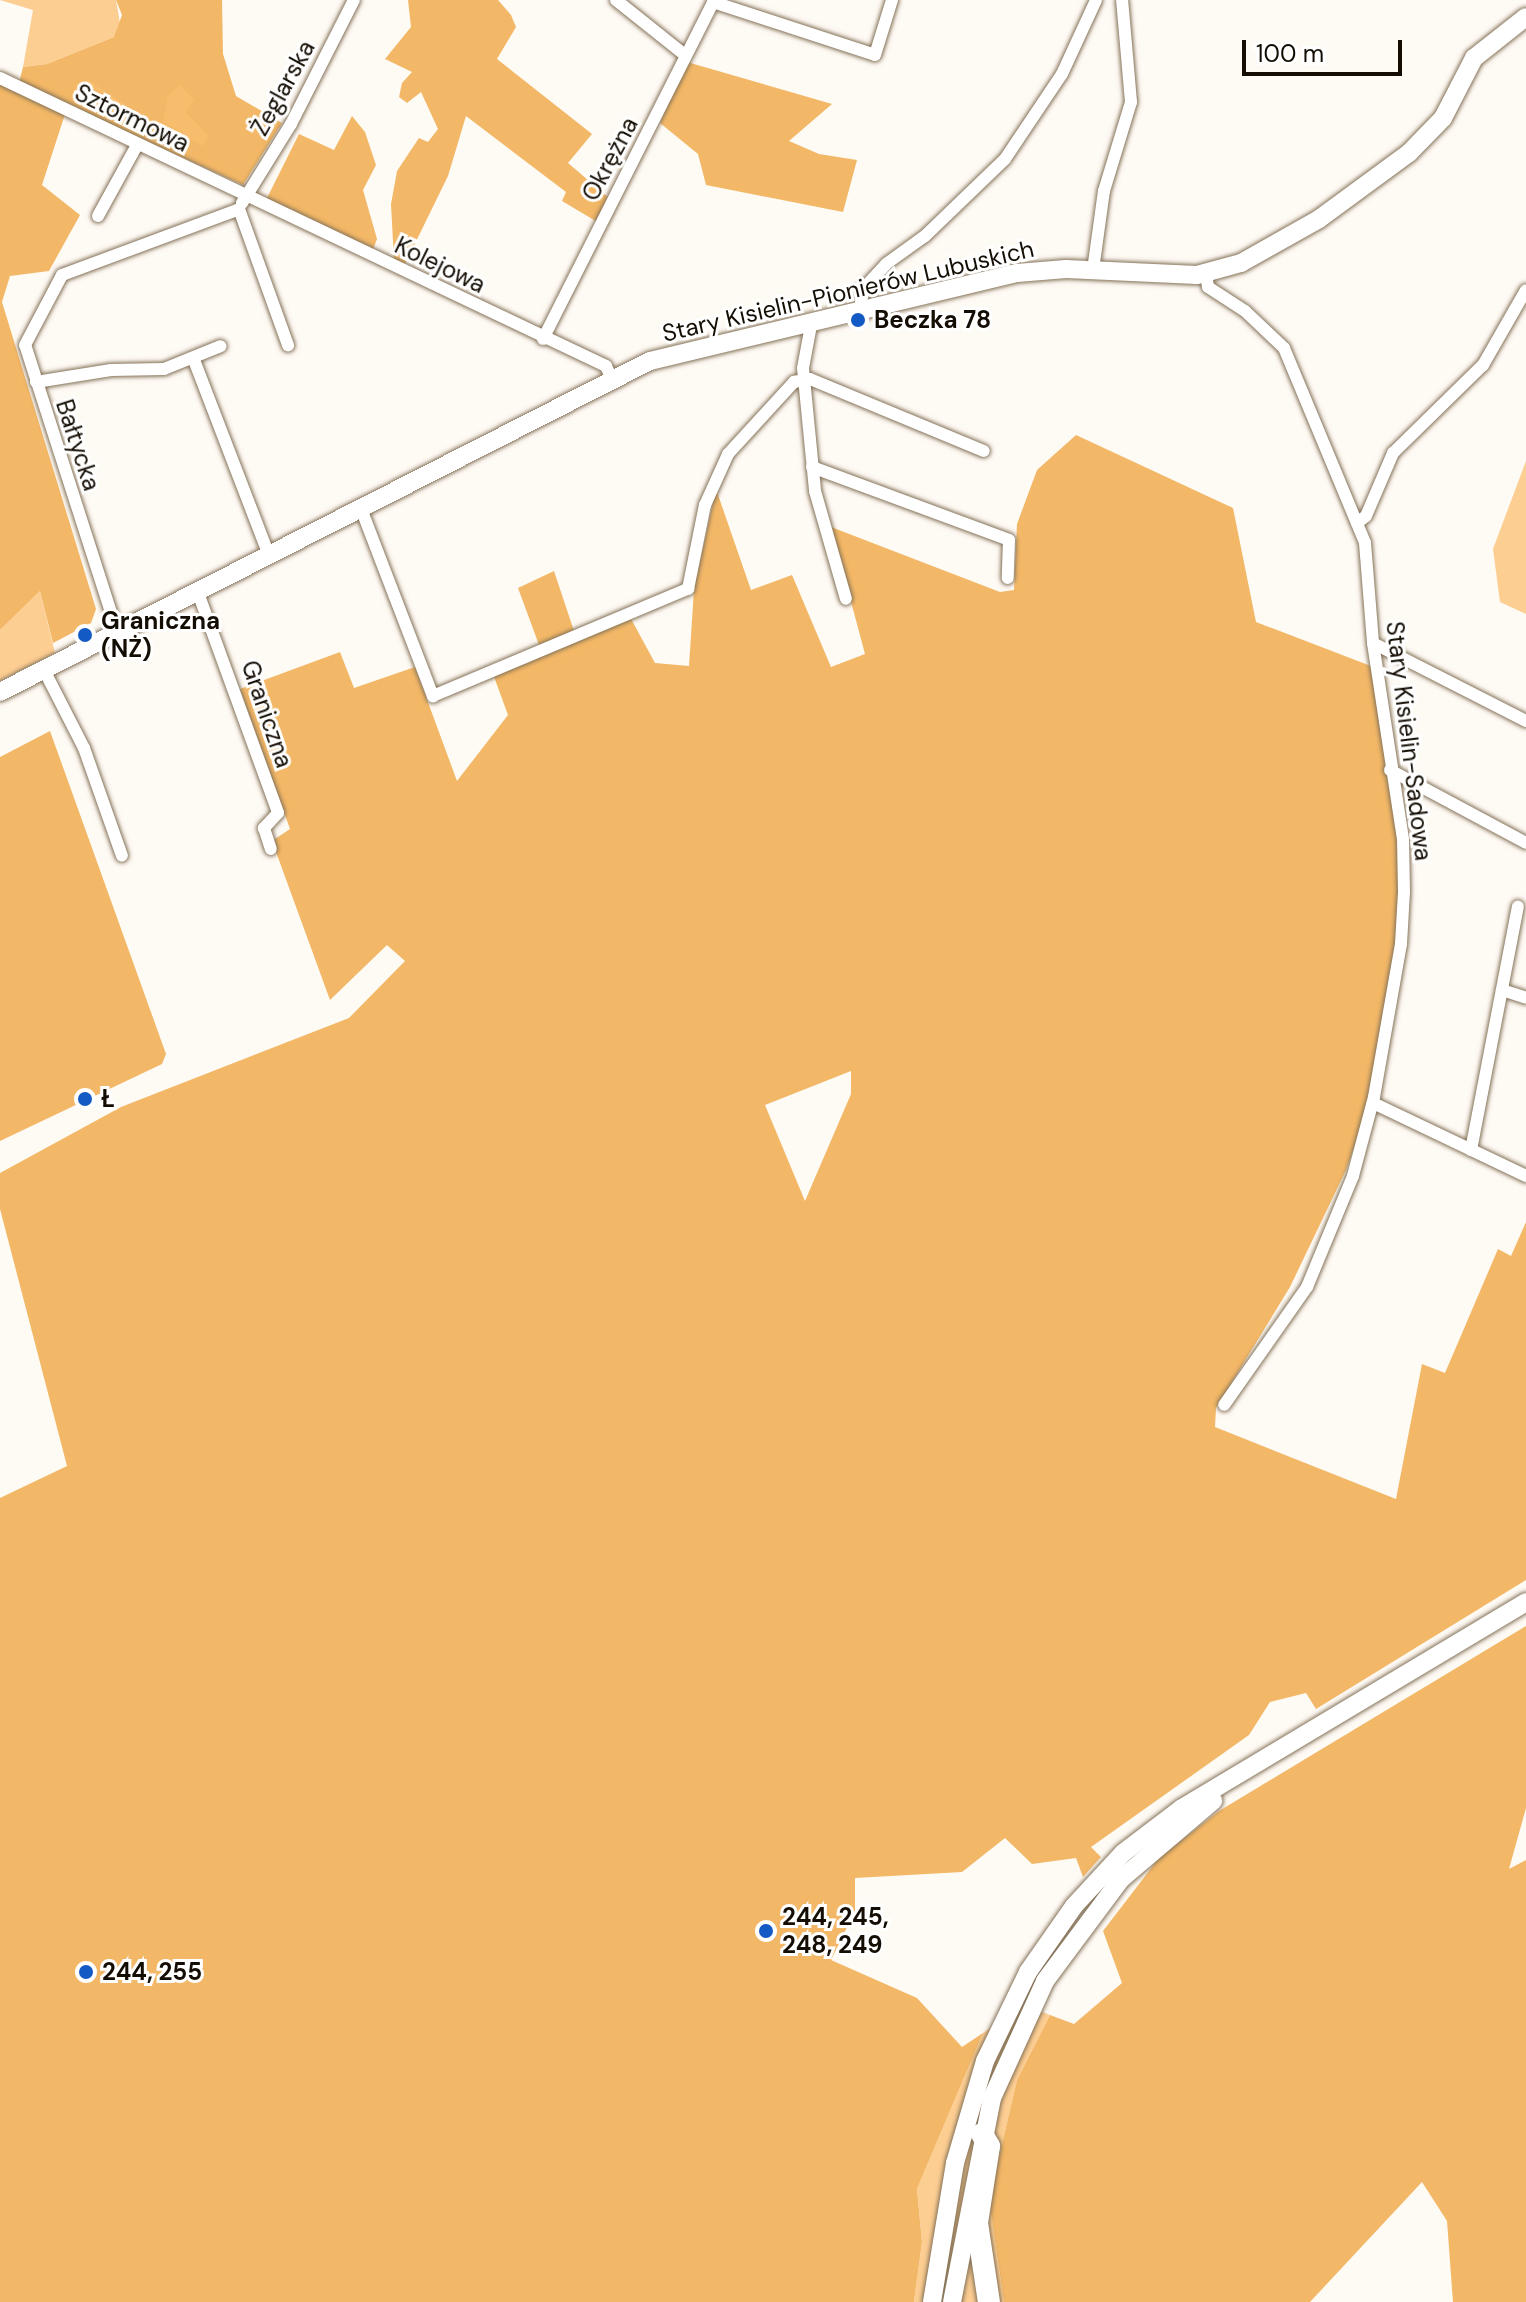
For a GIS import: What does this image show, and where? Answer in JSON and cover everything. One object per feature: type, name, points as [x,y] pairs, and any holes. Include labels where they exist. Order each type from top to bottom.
[{"type":"highway","points":[[982,2134],[989,2146],[977,2223],[989,2302]]},
{"type":"street","name":"Żeglarska","points":[[239,209],[354,0]]},
{"type":"street","points":[[616,0],[685,55]]},
{"type":"street","points":[[713,1],[875,55],[892,0]]},
{"type":"street","points":[[860,309],[863,289],[886,264],[925,236],[1005,159],[1062,74],[1096,0]]},
{"type":"street","points":[[1093,270],[1104,191],[1131,102],[1122,0]]},
{"type":"street","name":"Okrężna","points":[[543,339],[713,1]]},
{"type":"street","name":"Stary Kisielin-Pionierów Lubuskich","points":[[0,692],[611,377],[659,358],[1017,273],[1093,270],[1206,274],[1289,238],[1395,165],[1435,128],[1474,58],[1526,19]]},
{"type":"street","name":"Sztormowa","points":[[0,78],[136,147],[246,196]]},
{"type":"street","points":[[98,216],[136,147]]},
{"type":"street","name":"Kolejowa","points":[[246,196],[543,339],[606,366],[611,377]]},
{"type":"street","points":[[239,209],[288,345]]},
{"type":"street","name":"Bałtycka","points":[[117,631],[25,345],[62,275],[239,209]]},
{"type":"street","name":"Stary Kisielin-Sadowa","points":[[1206,274],[1208,287],[1245,311],[1284,348],[1365,543],[1373,643],[1390,770],[1403,839],[1404,912],[1373,1103],[1353,1176],[1307,1287],[1224,1405]]},
{"type":"street","points":[[1357,523],[1366,516],[1393,453],[1483,365],[1526,290]]},
{"type":"street","points":[[812,320],[803,379],[812,467],[846,599]]},
{"type":"street","points":[[36,382],[111,370],[164,369],[194,360],[221,346]]},
{"type":"street","points":[[194,360],[268,553]]},
{"type":"street","points":[[803,379],[984,451]]},
{"type":"street","points":[[360,506],[433,696],[688,589],[705,505],[728,454],[774,402],[803,379]]},
{"type":"street","points":[[812,467],[1009,540],[1008,578]]},
{"type":"street","name":"Graniczna","points":[[197,590],[278,813],[264,828],[271,849]]},
{"type":"street","points":[[1373,643],[1526,721]]},
{"type":"street","points":[[44,670],[84,748],[122,856]]},
{"type":"street","points":[[1390,770],[1526,843]]},
{"type":"street","points":[[1471,1150],[1518,906]]},
{"type":"street","points":[[1502,990],[1526,998]]},
{"type":"street","points":[[1373,1103],[1526,1176]]},
{"type":"street","points":[[932,2302],[955,2163],[974,2091],[1028,1972],[1074,1906],[1123,1853],[1182,1808],[1526,1602]]},
{"type":"street","points":[[952,2302],[982,2134],[1022,2026],[1045,1981],[1089,1917],[1153,1849],[1283,1750]]},
{"type":"shaded area","points":[[0,0],[116,0],[121,29],[114,37],[47,64],[23,67],[33,10]]},
{"type":"shaded area","points":[[116,0],[222,0],[223,54],[236,96],[282,123],[243,185],[68,105],[42,185],[80,215],[49,271],[10,276],[2,302],[96,609],[91,623],[53,643],[40,591],[0,630],[0,83],[17,91],[23,67],[47,64],[114,37],[122,15]]},
{"type":"shaded area","points":[[408,0],[498,0],[511,15],[516,27],[497,59],[592,134],[568,163],[615,203],[604,226],[562,201],[566,192],[466,116],[448,176],[404,266],[394,261],[391,204],[397,171],[419,138],[428,142],[438,129],[421,92],[407,103],[399,97],[402,83],[412,72],[385,59],[411,27]]},
{"type":"shaded area","points":[[687,62],[832,104],[789,141],[819,154],[857,160],[843,212],[706,185],[698,154],[660,123]]},
{"type":"shaded area","points":[[180,85],[194,100],[185,112],[208,135],[203,146],[163,122],[168,96]]},
{"type":"shaded area","points":[[352,116],[365,132],[376,165],[363,190],[377,239],[371,255],[265,202],[299,134],[334,150]]},
{"type":"shaded area","points":[[1076,435],[1233,508],[1256,622],[1376,668],[1407,883],[1370,1102],[1346,1170],[1290,1287],[1216,1408],[1215,1427],[1396,1499],[1422,1364],[1445,1373],[1498,1249],[1511,1256],[1526,1222],[1526,1580],[1316,1709],[1306,1693],[1270,1702],[1249,1735],[1091,1847],[1101,1857],[1083,1877],[1076,1858],[1032,1864],[1005,1838],[962,1872],[855,1878],[855,1911],[831,1960],[917,1998],[962,2047],[983,2033],[917,2189],[922,2242],[914,2302],[0,2302],[0,1498],[67,1466],[0,1209],[0,1173],[121,1107],[349,1018],[405,961],[387,945],[330,1000],[272,841],[290,829],[240,689],[340,652],[354,688],[415,667],[457,781],[508,715],[493,674],[542,653],[518,588],[554,571],[577,640],[630,617],[655,663],[689,666],[694,589],[716,489],[751,590],[792,575],[831,667],[865,654],[831,527],[1000,592],[1014,590],[1017,524],[1037,470]],"holes":[[[851,1071],[851,1094],[805,1201],[765,1105]]]},
{"type":"shaded area","points":[[1526,461],[1526,614],[1500,602],[1493,549]]},
{"type":"shaded area","points":[[40,591],[55,653],[0,681],[0,630]]},
{"type":"shaded area","points":[[50,731],[166,1054],[162,1064],[0,1141],[0,757]]},
{"type":"shaded area","points":[[1526,1626],[1526,1808],[1509,1869],[1526,1860],[1526,2302],[1453,2302],[1447,2221],[1422,2182],[1310,2302],[1004,2302],[989,2200],[1017,2080],[1050,2015],[1074,2024],[1122,1983],[1103,1931],[1159,1858],[1219,1811]]},
{"type":"shaded area","points":[[1025,2005],[1050,2015],[1017,2080],[989,2200],[1004,2302],[914,2302],[922,2242],[917,2189],[983,2033]]},
{"type":"waterway","points":[[87,81],[153,125],[166,125]]},
{"type":"place","name":"Beczka 78","points":[[858,320]]},
{"type":"place","name":"Graniczna (NŻ)","points":[[85,635]]},
{"type":"place","name":"Ł","points":[[85,1099]]},
{"type":"place","name":"244, 245, 248, 249","points":[[766,1931]]},
{"type":"place","name":"244, 255","points":[[86,1972]]}]
